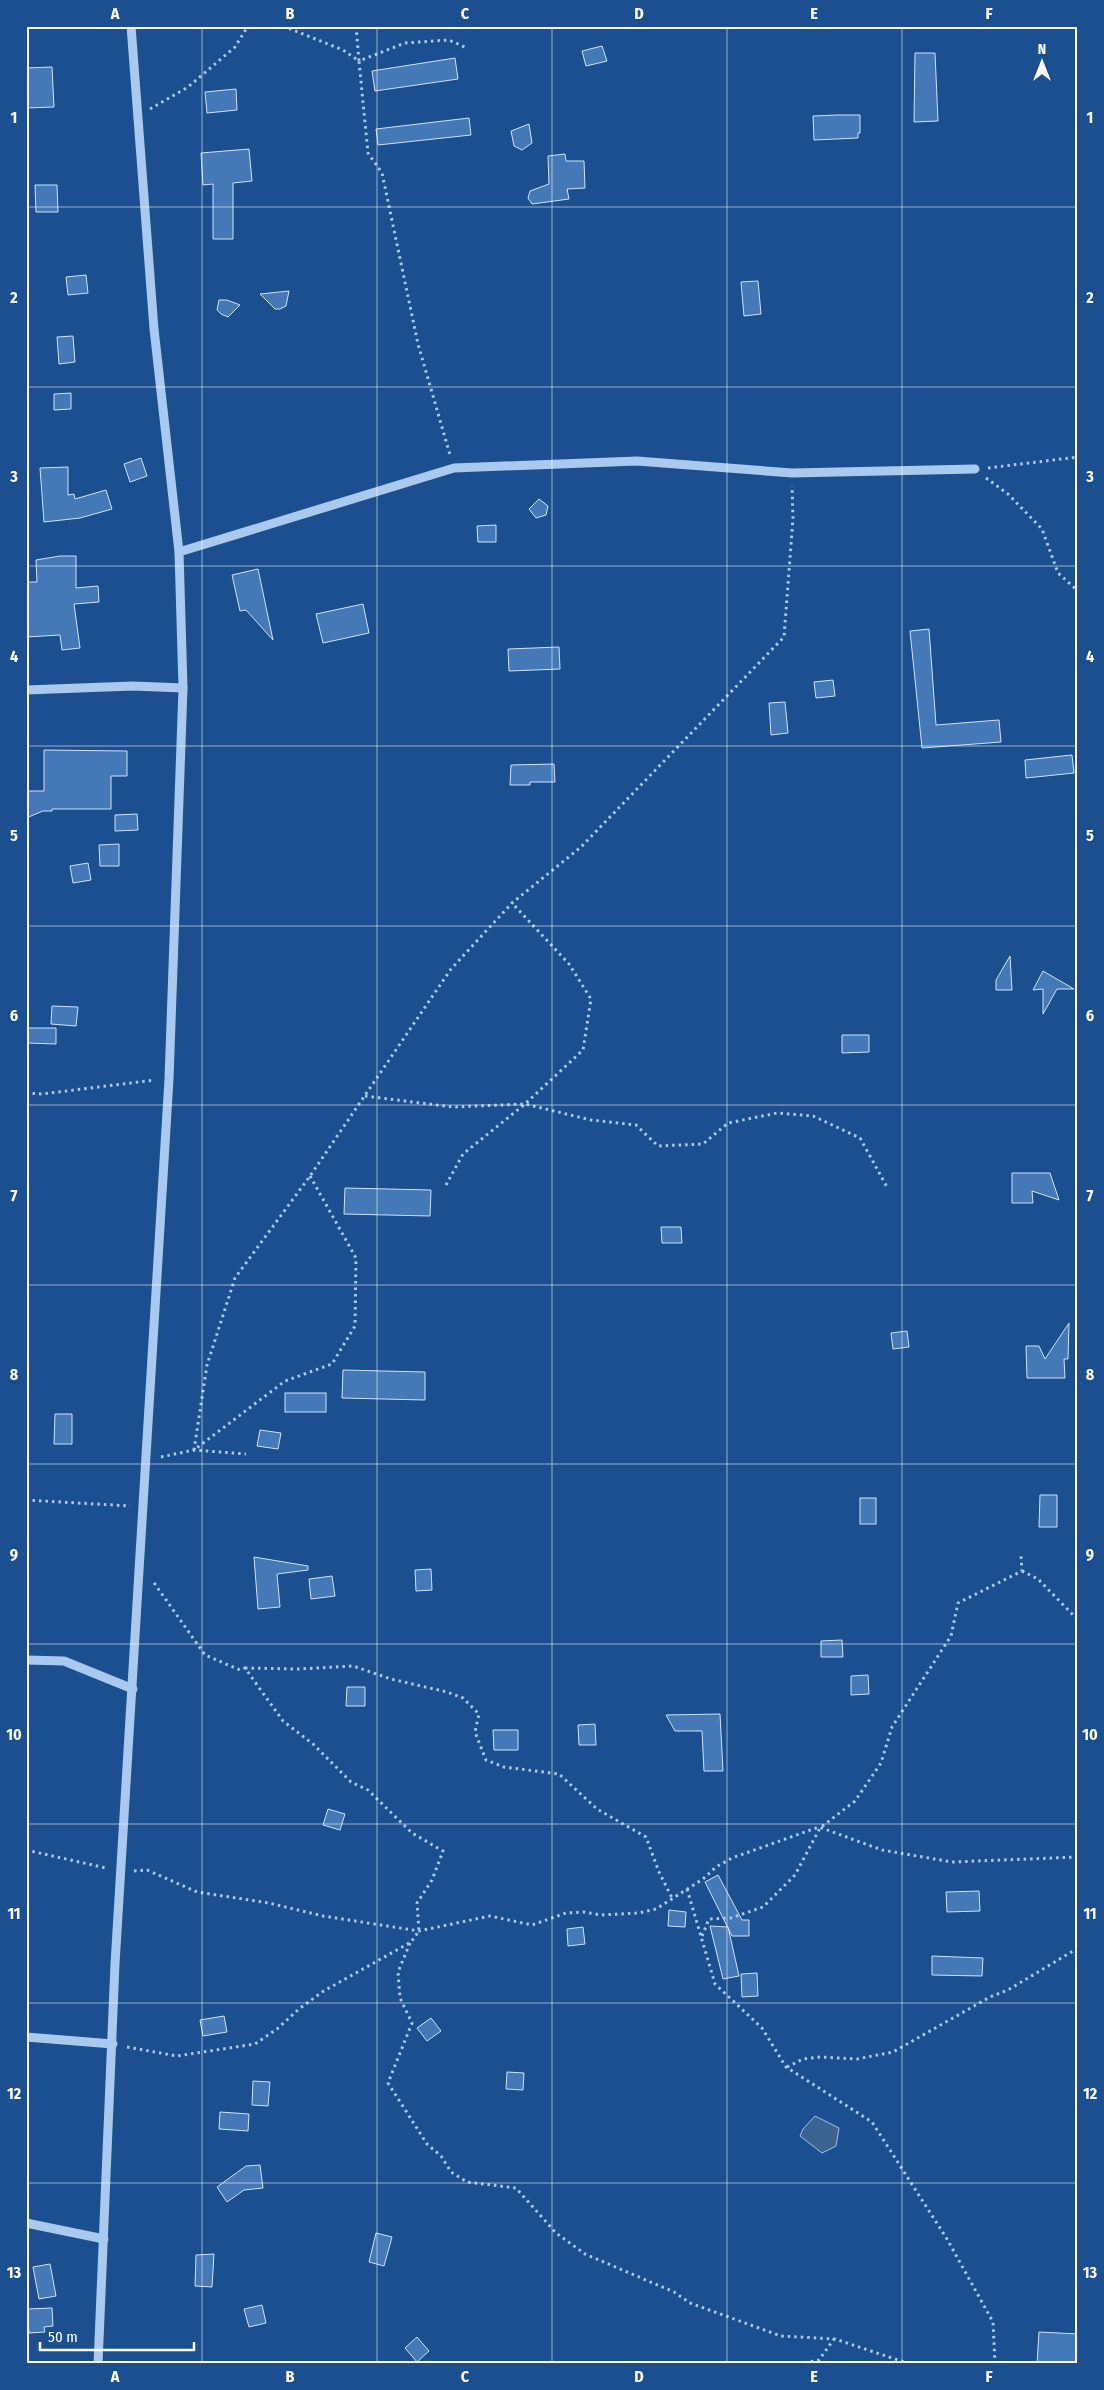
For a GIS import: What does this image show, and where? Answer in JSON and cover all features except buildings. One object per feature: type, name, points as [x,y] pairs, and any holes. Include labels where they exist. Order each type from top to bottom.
[{"type":"street","points":[[98,2364],[121,1872],[142,1506],[170,1079],[184,688],[179,552],[154,329],[131,26]]},
{"type":"street","points":[[179,552],[454,468],[637,461],[792,473],[975,469]]},
{"type":"street","points":[[26,690],[133,686],[184,688]]},
{"type":"street","points":[[26,1660],[64,1661],[133,1689]]},
{"type":"street","points":[[26,2037],[112,2044]]},
{"type":"street","points":[[26,2223],[104,2239]]},
{"type":"path","points":[[139,115],[188,87],[235,47],[248,26]]},
{"type":"path","points":[[283,26],[343,50],[359,61]]},
{"type":"path","points":[[356,26],[368,153],[382,173],[418,344],[454,468]]},
{"type":"path","points":[[359,61],[405,43],[449,40],[467,48]]},
{"type":"path","points":[[975,469],[1078,456]]},
{"type":"path","points":[[975,469],[1008,494],[1042,529],[1058,573],[1078,591]]},
{"type":"path","points":[[194,1450],[207,1365],[235,1278],[310,1176],[451,969],[512,904],[581,847],[784,637],[793,518],[792,473]]},
{"type":"path","points":[[446,1185],[463,1154],[526,1104],[583,1050],[591,998],[569,964],[512,904]]},
{"type":"path","points":[[26,1093],[42,1094],[170,1079]]},
{"type":"path","points":[[364,1096],[453,1107],[526,1104],[591,1120],[636,1125],[658,1146],[703,1144],[728,1123],[777,1113],[812,1116],[860,1138],[887,1187]]},
{"type":"path","points":[[194,1450],[285,1381],[332,1364],[355,1326],[356,1258],[310,1176]]},
{"type":"path","points":[[145,1460],[194,1450],[246,1454]]},
{"type":"path","points":[[26,1500],[142,1506]]},
{"type":"path","points":[[1020,1556],[1022,1571]]},
{"type":"path","points":[[139,1561],[205,1655],[240,1670],[245,1668],[299,1669],[353,1666],[391,1679],[447,1692],[463,1698],[479,1714],[475,1732],[486,1760],[504,1768],[558,1774],[597,1809],[646,1837],[659,1872],[673,1900]]},
{"type":"path","points":[[1022,1571],[1038,1579],[1078,1620]]},
{"type":"path","points":[[26,1850],[121,1872],[147,1870],[198,1892],[269,1903],[323,1916],[419,1931],[490,1916],[532,1924],[566,1913],[639,1913],[656,1909],[673,1900],[703,1879],[716,1867],[732,1858],[820,1828],[856,1801],[881,1763],[892,1727],[951,1636],[958,1603],[1022,1571]]},
{"type":"path","points":[[245,1668],[283,1721],[313,1744],[351,1782],[368,1790],[412,1833],[443,1851],[432,1880],[417,1903],[419,1931],[410,1942],[398,1972],[400,1998],[412,2023],[388,2083],[427,2144],[440,2156],[452,2172],[467,2182],[516,2188],[556,2232],[585,2254],[674,2292],[690,2303],[781,2336],[835,2339],[910,2364]]},
{"type":"path","points":[[820,1828],[882,1850],[952,1862],[1078,1857]]},
{"type":"path","points":[[701,1936],[709,1919],[731,1918],[763,1908],[795,1875],[820,1828]]},
{"type":"path","points":[[687,1889],[715,1984],[762,2028],[786,2067],[872,2122],[946,2239],[993,2322],[994,2364]]},
{"type":"path","points":[[112,2044],[177,2056],[255,2044],[277,2030],[299,2009],[322,1992],[410,1942]]},
{"type":"path","points":[[786,2067],[803,2059],[820,2057],[857,2059],[893,2052],[990,1998],[1008,1990],[1078,1948]]},
{"type":"path","points":[[798,2364],[819,2360],[835,2339]]},
{"type":"water","points":[[815,2116],[839,2128],[836,2146],[822,2153],[800,2136],[803,2129]]}]
